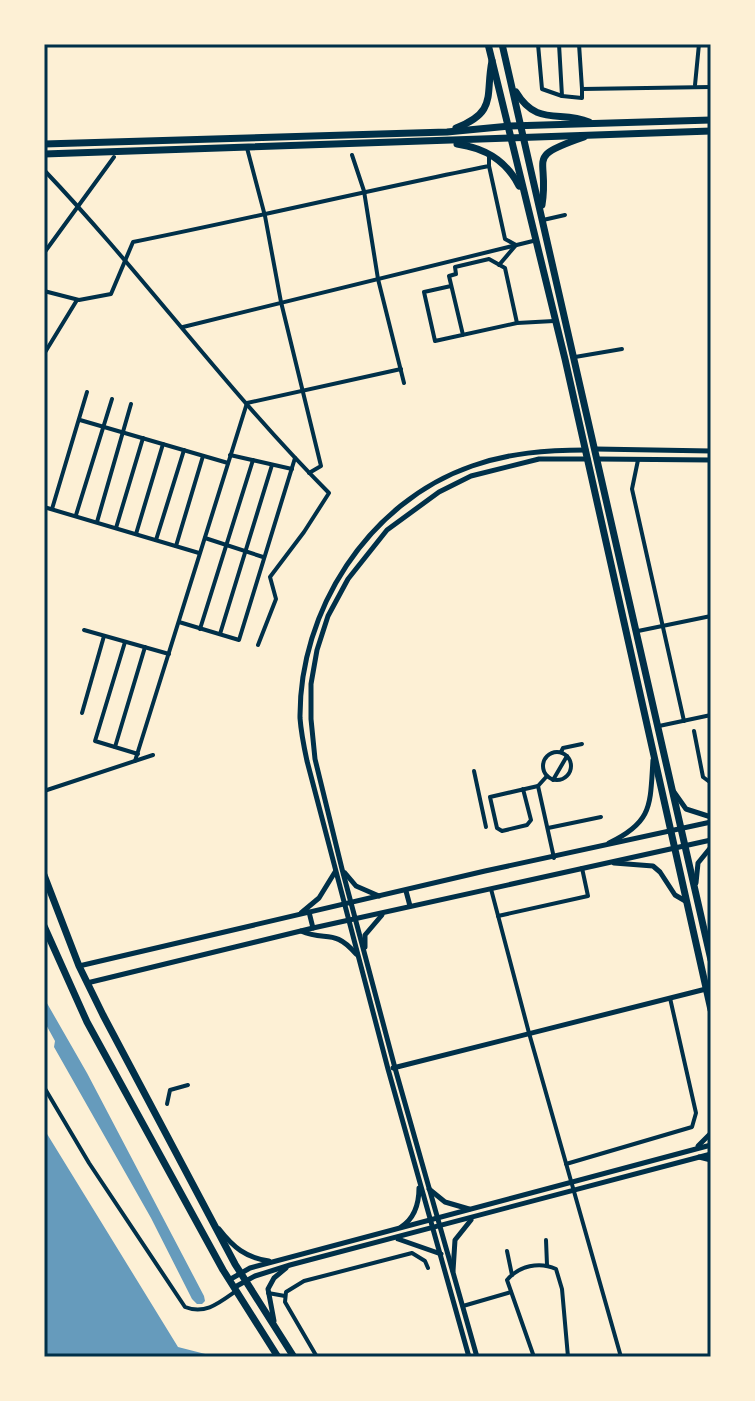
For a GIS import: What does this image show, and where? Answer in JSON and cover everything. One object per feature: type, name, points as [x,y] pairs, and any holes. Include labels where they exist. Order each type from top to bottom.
[{"type":"main road","points":[[488,44],[513,136],[524,196],[587,454],[711,1010]]},
{"type":"main road","points":[[502,44],[711,960]]},
{"type":"main road","points":[[447,132],[462,126],[485,107],[490,97],[492,59]]},
{"type":"main road","points":[[510,77],[518,96],[539,115],[581,119],[595,124]]},
{"type":"main road","points":[[44,144],[447,132],[510,126],[711,120]]},
{"type":"main road","points":[[44,154],[711,131]]},
{"type":"main road","points":[[542,216],[543,158],[554,147],[592,134]]},
{"type":"main road","points":[[447,142],[490,153],[510,170],[524,196]]},
{"type":"main road","points":[[44,875],[87,983],[241,1273],[294,1357]]},
{"type":"main road","points":[[44,926],[87,1022],[229,1280],[278,1357]]},
{"type":"street","points":[[538,44],[542,89],[562,96],[582,98],[579,44]]},
{"type":"street","points":[[559,44],[562,96]]},
{"type":"street","points":[[695,85],[699,44]]},
{"type":"street","points":[[582,89],[711,87]]},
{"type":"street","points":[[247,148],[265,216],[301,391],[321,466],[309,473]]},
{"type":"street","points":[[490,153],[489,166],[505,239],[516,245]]},
{"type":"street","points":[[352,155],[364,191],[378,279],[404,383]]},
{"type":"street","points":[[44,265],[44,253],[114,157]]},
{"type":"street","points":[[44,291],[77,300],[111,294],[133,242],[489,166]]},
{"type":"street","points":[[44,170],[329,493],[270,577],[276,599],[258,645]]},
{"type":"street","points":[[542,216],[565,215]]},
{"type":"street","points":[[183,327],[537,240]]},
{"type":"street","points":[[499,265],[516,245]]},
{"type":"street","points":[[463,335],[449,276],[456,274],[455,267],[489,259],[505,268],[517,323]]},
{"type":"street","points":[[451,286],[424,292],[435,341],[527,320],[556,321]]},
{"type":"street","points":[[44,354],[77,300]]},
{"type":"street","points":[[575,357],[622,349]]},
{"type":"street","points":[[247,403],[401,369]]},
{"type":"street","points":[[52,509],[87,392]]},
{"type":"street","points":[[76,516],[112,399]]},
{"type":"street","points":[[135,761],[247,403]]},
{"type":"street","points":[[97,522],[131,404]]},
{"type":"street","points":[[80,420],[228,463]]},
{"type":"street","points":[[116,528],[143,438]]},
{"type":"street","points":[[136,534],[163,444]]},
{"type":"street","points":[[596,449],[711,451]]},
{"type":"street","points":[[156,540],[184,450]]},
{"type":"street","points":[[394,1231],[406,1223],[418,1204],[419,1190],[392,1068],[307,761],[300,719],[310,648],[320,614],[339,576],[358,549],[379,525],[433,484],[469,467],[538,450],[587,454]]},
{"type":"street","points":[[381,897],[356,886],[339,870],[315,759],[311,708],[317,650],[328,616],[348,579],[387,530],[439,492],[471,476],[502,466],[587,454]]},
{"type":"street","points":[[230,455],[292,469]]},
{"type":"street","points":[[176,546],[203,456]]},
{"type":"street","points":[[179,622],[239,640],[295,458]]},
{"type":"street","points":[[639,458],[632,489],[684,721]]},
{"type":"street","points":[[598,459],[711,460]]},
{"type":"street","points":[[200,629],[253,460]]},
{"type":"street","points":[[220,634],[272,465]]},
{"type":"street","points":[[44,507],[200,553]]},
{"type":"street","points":[[205,538],[264,557]]},
{"type":"street","points":[[638,631],[711,616]]},
{"type":"street","points":[[84,630],[169,654]]},
{"type":"street","points":[[82,713],[104,636]]},
{"type":"street","points":[[125,642],[95,741],[138,754]]},
{"type":"street","points":[[115,747],[145,647]]},
{"type":"street","points":[[659,726],[711,715]]},
{"type":"street","points":[[694,731],[703,777],[711,783]]},
{"type":"street","points":[[561,752],[563,748],[582,744]]},
{"type":"street","points":[[601,847],[626,835],[640,824],[646,814],[654,751]]},
{"type":"street","points":[[561,752],[571,763],[569,773],[562,779],[550,778],[542,766],[545,758],[561,752]]},
{"type":"street","points":[[44,791],[153,755]]},
{"type":"street","points":[[480,799],[538,786],[550,778],[567,756]]},
{"type":"street","points":[[474,771],[486,827]]},
{"type":"street","points":[[669,777],[675,794],[686,809],[711,819]]},
{"type":"street","points":[[538,786],[554,858]]},
{"type":"street","points":[[490,797],[497,828],[502,831],[527,825],[531,820],[523,789]]},
{"type":"street","points":[[548,828],[601,817]]},
{"type":"street","points":[[79,966],[681,829],[711,819]]},
{"type":"street","points":[[87,983],[313,928],[711,840]]},
{"type":"street","points":[[697,899],[698,863],[711,847]]},
{"type":"street","points":[[605,863],[653,866],[675,895],[688,902]]},
{"type":"street","points":[[498,916],[588,896],[582,868]]},
{"type":"street","points":[[298,915],[319,898],[339,870]]},
{"type":"street","points":[[491,888],[621,1357]]},
{"type":"street","points":[[406,891],[410,906]]},
{"type":"street","points":[[309,912],[313,928]]},
{"type":"street","points":[[362,956],[365,935],[384,912]]},
{"type":"street","points":[[301,931],[341,939],[362,956]]},
{"type":"street","points":[[392,1068],[706,989]]},
{"type":"street","points":[[566,1164],[692,1127],[696,1113],[670,998]]},
{"type":"street","points":[[392,1068],[429,1189],[434,1220]]},
{"type":"street","points":[[167,1104],[170,1090],[188,1085]]},
{"type":"street","points":[[44,1087],[89,1163],[185,1307],[197,1311],[206,1310],[246,1281],[290,1265],[711,1154]]},
{"type":"street","points":[[695,1149],[711,1133]]},
{"type":"street","points":[[229,1280],[274,1262],[711,1145]]},
{"type":"street","points":[[698,1157],[711,1160]]},
{"type":"street","points":[[415,1167],[453,1272],[469,1357]]},
{"type":"street","points":[[429,1189],[445,1202],[470,1209]]},
{"type":"street","points":[[453,1272],[455,1240],[465,1224],[477,1215]]},
{"type":"street","points":[[216,1225],[246,1255],[274,1262]]},
{"type":"street","points":[[436,1227],[441,1254],[477,1357]]},
{"type":"street","points":[[397,1239],[441,1254]]},
{"type":"street","points":[[546,1240],[547,1265]]},
{"type":"street","points":[[507,1251],[512,1275]]},
{"type":"street","points":[[317,1357],[290,1312],[286,1292],[304,1281],[412,1253],[425,1261],[428,1268]]},
{"type":"street","points":[[279,1334],[267,1292],[274,1278],[290,1265]]},
{"type":"street","points":[[534,1357],[507,1280],[515,1271],[547,1265],[556,1269],[562,1289],[568,1357]]},
{"type":"street","points":[[267,1292],[285,1296]]},
{"type":"street","points":[[459,1307],[511,1292]]},
{"type":"water","points":[[44,998],[87,1073],[204,1296],[202,1304],[192,1299],[151,1218],[54,1047],[55,1041],[44,1021]]},
{"type":"water","points":[[44,1129],[178,1347],[217,1357],[44,1357]]}]
